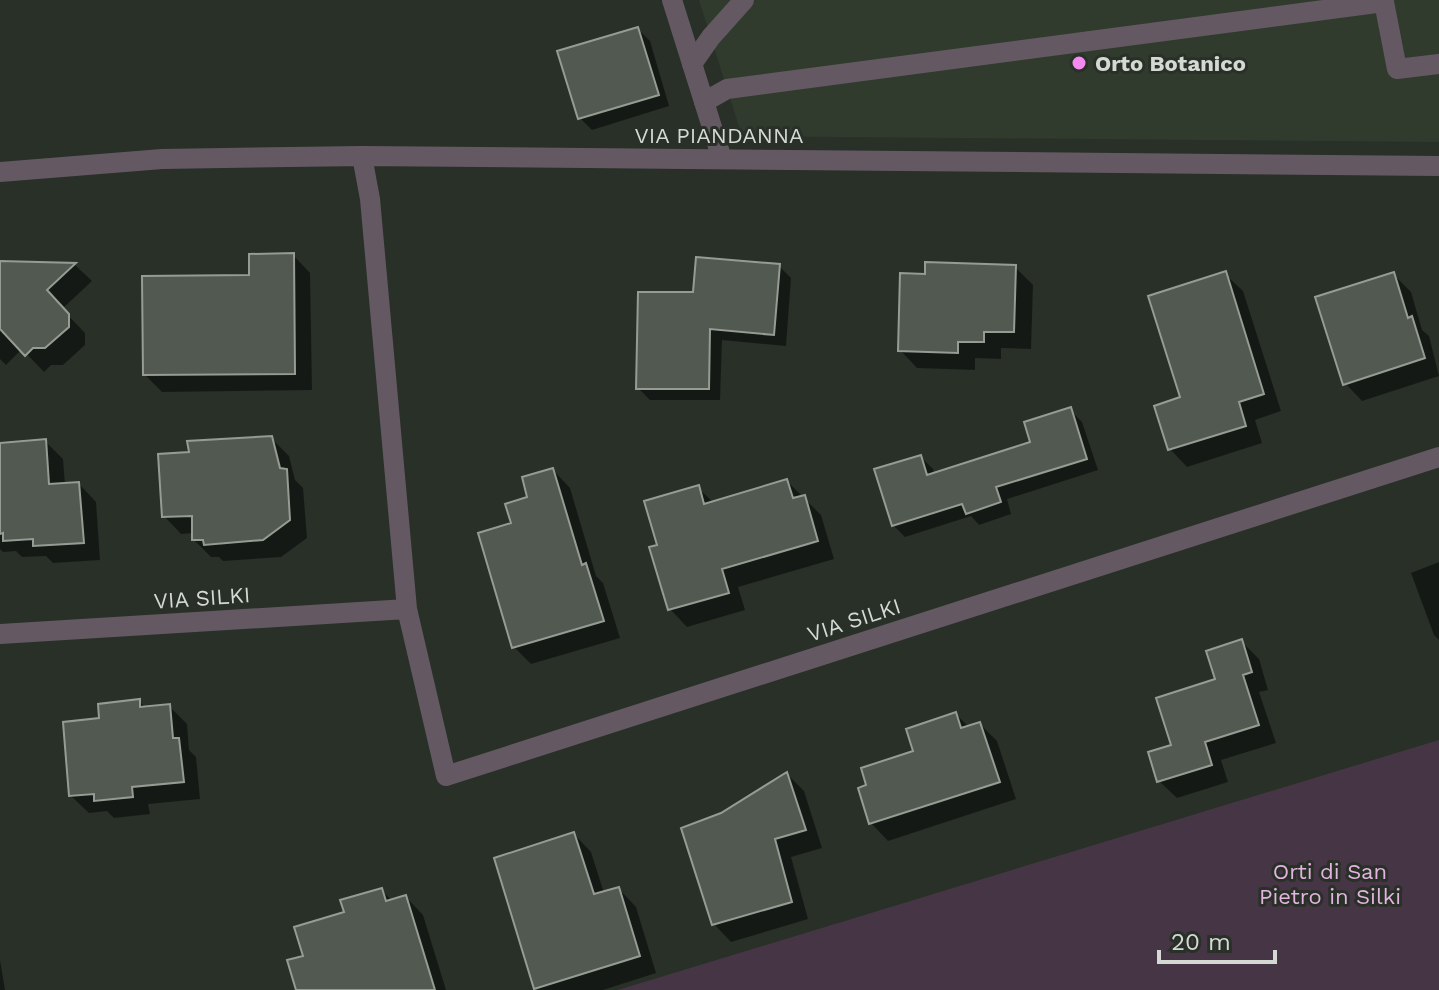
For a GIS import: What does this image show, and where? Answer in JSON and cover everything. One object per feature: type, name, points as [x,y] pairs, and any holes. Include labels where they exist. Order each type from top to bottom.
[{"type":"street","points":[[672,0],[722,159]]},
{"type":"street","points":[[692,64],[744,0]]},
{"type":"street","points":[[704,102],[727,89],[1384,1],[1397,69],[1439,64]]},
{"type":"street","name":"VIA PIANDANNA","points":[[0,172],[162,159],[362,156],[1439,166]]},
{"type":"street","name":"VIA SILKI","points":[[362,156],[370,199],[407,609],[446,776],[1439,457]]},
{"type":"street","name":"VIA SILKI","points":[[0,634],[407,609]]},
{"type":"shaded area","name":"Orto Botanico","points":[[699,0],[1439,0],[1439,142],[742,136]]},
{"type":"green space","name":"Orti di San Pietro in Silki","points":[[1439,740],[1439,990],[618,990]]},
{"type":"building","points":[[638,27],[659,95],[578,119],[557,51]]},
{"type":"building","points":[[294,253],[295,374],[143,375],[142,276],[249,275],[249,254]]},
{"type":"building","points":[[696,257],[780,264],[774,335],[710,329],[709,389],[636,389],[638,292],[693,292]]},
{"type":"building","points":[[0,261],[76,263],[47,290],[69,314],[69,327],[45,348],[33,348],[25,356],[0,329]]},
{"type":"building","points":[[925,262],[1016,265],[1014,332],[984,332],[984,342],[958,342],[958,353],[898,351],[900,273],[925,274]]},
{"type":"building","points":[[1226,271],[1264,394],[1239,402],[1246,426],[1168,450],[1154,406],[1180,397],[1148,296]]},
{"type":"building","points":[[1394,272],[1408,318],[1412,316],[1425,358],[1343,385],[1315,297]]},
{"type":"building","points":[[1071,407],[1087,459],[996,487],[1001,502],[966,514],[962,504],[892,526],[874,469],[921,455],[927,475],[1030,442],[1024,422]]},
{"type":"building","points":[[272,436],[280,468],[287,469],[290,520],[263,540],[204,545],[203,540],[192,540],[192,516],[162,517],[158,454],[189,452],[187,441]]},
{"type":"building","points":[[46,439],[49,484],[79,482],[84,543],[33,546],[33,539],[3,541],[3,533],[0,534],[0,443]]},
{"type":"building","points":[[553,468],[582,565],[586,563],[604,621],[512,648],[478,533],[511,523],[505,504],[527,497],[522,477]]},
{"type":"building","points":[[787,479],[793,498],[805,495],[818,541],[722,569],[729,593],[668,610],[649,547],[657,545],[644,501],[699,485],[704,504]]},
{"type":"building","points":[[1242,639],[1252,672],[1243,675],[1259,725],[1205,742],[1212,765],[1157,782],[1148,752],[1171,745],[1156,698],[1215,679],[1206,651]]},
{"type":"building","points":[[140,699],[140,707],[170,704],[173,738],[179,738],[184,782],[132,787],[133,797],[94,801],[94,794],[69,796],[63,722],[99,718],[98,704]]},
{"type":"building","points":[[956,712],[961,728],[980,722],[1000,782],[869,824],[858,788],[866,785],[861,768],[913,751],[906,729]]},
{"type":"building","points":[[787,772],[806,830],[775,839],[792,902],[712,925],[681,828],[721,813]]},
{"type":"building","points":[[574,832],[594,894],[619,887],[640,956],[534,989],[494,858]]},
{"type":"building","points":[[382,888],[386,901],[406,895],[435,990],[296,990],[287,960],[303,956],[294,927],[344,912],[340,900]]},
{"type":"place","name":"Orto Botanico","points":[[1079,63]]}]
